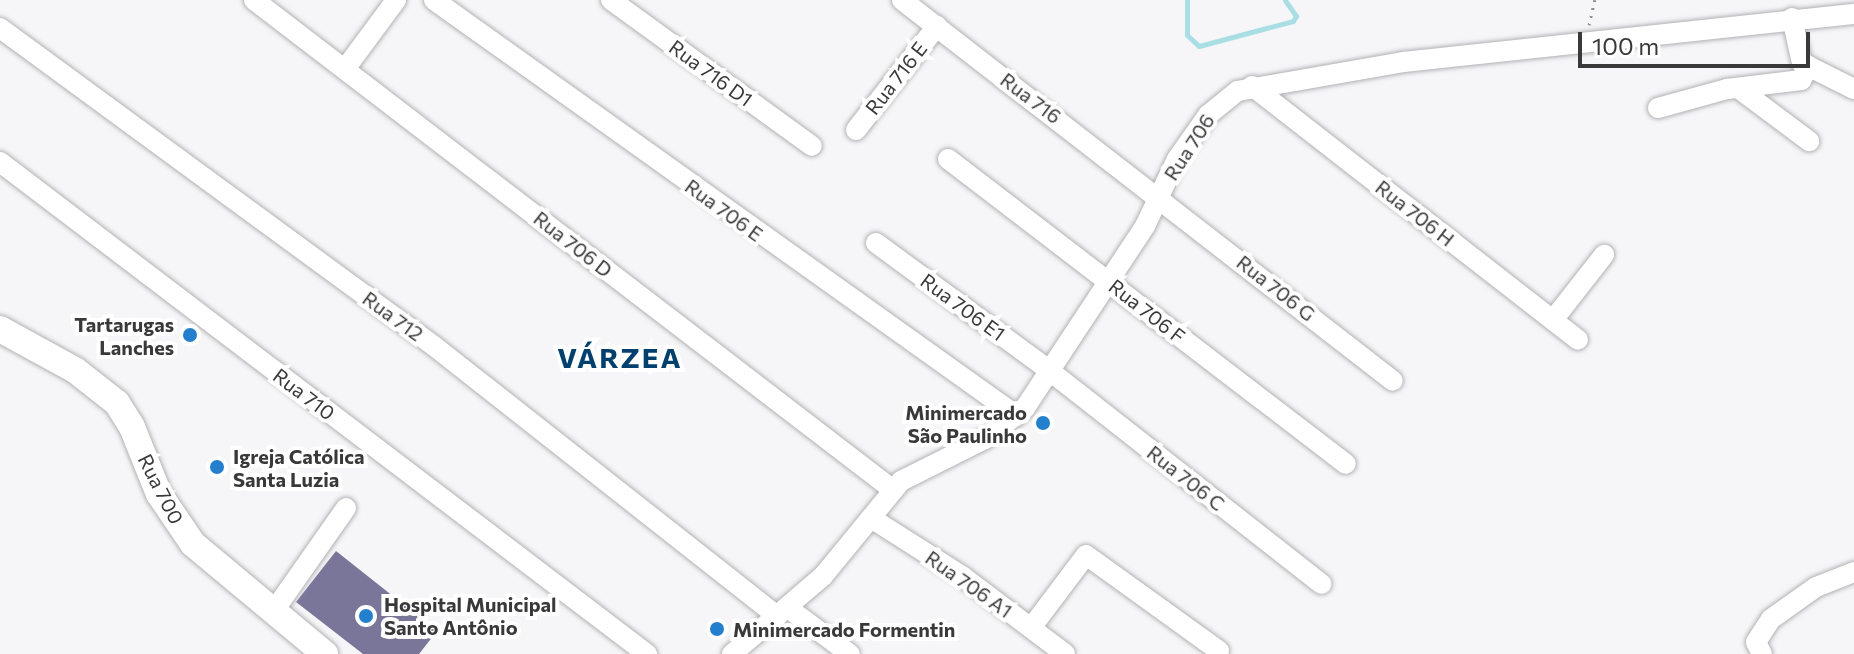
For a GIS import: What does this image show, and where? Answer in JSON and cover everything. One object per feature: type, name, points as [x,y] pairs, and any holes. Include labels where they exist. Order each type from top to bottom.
[{"type":"main road","name":"Rua 700","points":[[0,329],[75,370],[117,403],[181,530],[208,559],[325,654]]},
{"type":"street","name":"Rua 706 D","points":[[254,0],[892,489]]},
{"type":"street","points":[[345,69],[396,0]]},
{"type":"street","name":"Rua 706 E","points":[[434,0],[1017,416]]},
{"type":"street","name":"Rua 716 D1","points":[[611,0],[812,146]]},
{"type":"street","name":"Rua 716","points":[[902,0],[1160,195]]},
{"type":"street","name":"Rua 706","points":[[732,654],[823,576],[892,489],[1017,416],[1109,281],[1208,115],[1225,98],[1252,86],[1585,41],[1792,18],[1819,7],[1854,14]]},
{"type":"street","points":[[1792,18],[1802,63],[1854,89]]},
{"type":"street","name":"Rua 716 E","points":[[856,130],[937,26]]},
{"type":"street","name":"Rua 712","points":[[0,28],[434,346],[782,612],[850,654]]},
{"type":"street","points":[[1658,108],[1738,88],[1801,80],[1809,66]]},
{"type":"street","name":"Rua 706 H","points":[[1252,86],[1578,340]]},
{"type":"street","points":[[1738,88],[1809,141]]},
{"type":"street","name":"Rua 706 F","points":[[948,159],[1346,464]]},
{"type":"street","name":"Rua 710","points":[[0,162],[647,654]]},
{"type":"street","name":"Rua 706 G","points":[[1160,195],[1393,381]]},
{"type":"street","name":"Rua 706 E1","points":[[876,243],[1050,371]]},
{"type":"street","points":[[1553,320],[1604,255]]},
{"type":"street","name":"Rua 706 C","points":[[1050,371],[1322,584]]},
{"type":"street","points":[[273,612],[346,508]]},
{"type":"street","name":"Rua 706 A1","points":[[871,518],[1065,654]]},
{"type":"street","points":[[1031,628],[1086,555],[1219,651]]},
{"type":"street","points":[[1762,654],[1756,642],[1771,619],[1816,587],[1854,572]]},
{"type":"path","points":[[1585,41],[1595,0]]},
{"type":"building","name":"Hospital Municipal Santo Antônio","points":[[336,551],[437,631],[419,654],[363,654],[296,602]]},
{"type":"waterway","points":[[1187,0],[1187,35],[1199,46],[1293,21],[1296,16],[1285,0]]},
{"type":"place","name":"Tartarugas Lanches","points":[[190,335]]},
{"type":"place","name":"Minimercado São Paulinho","points":[[1043,423]]},
{"type":"place","name":"Igreja Católica Santa Luzia","points":[[217,467]]},
{"type":"place","name":"Hospital Municipal Santo Antônio","points":[[366,616]]},
{"type":"place","name":"Minimercado Formentin","points":[[717,629]]},
{"type":"district","name":"VÁRZEA","points":[[620,357]]}]
